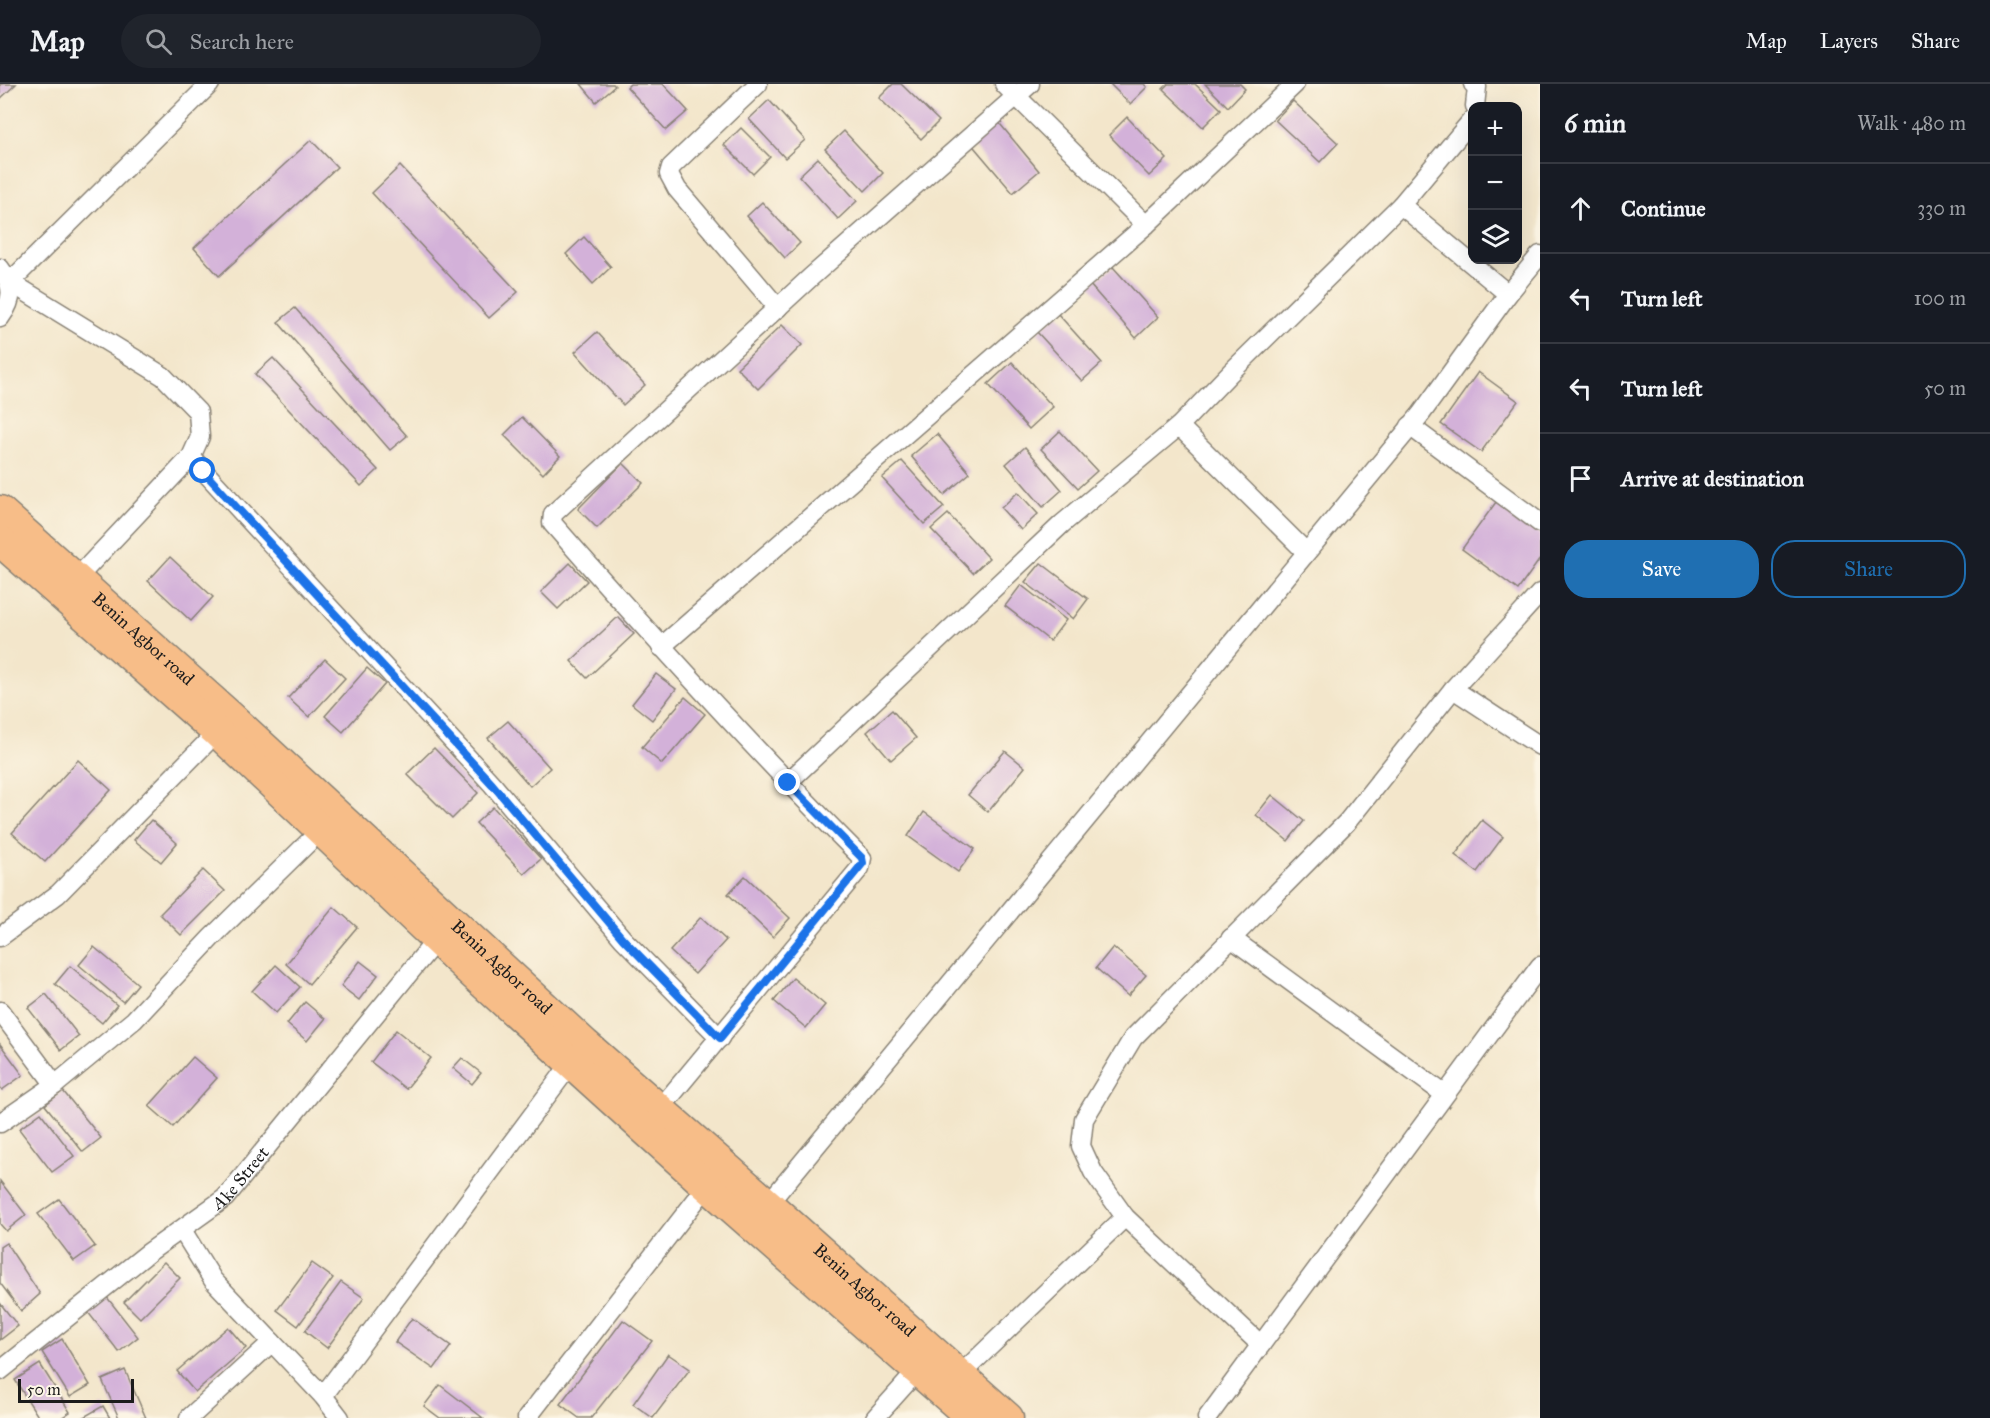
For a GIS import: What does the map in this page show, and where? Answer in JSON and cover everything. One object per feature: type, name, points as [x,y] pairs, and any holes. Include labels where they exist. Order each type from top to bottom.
[{"type":"highway","name":"Benin Agbor road","points":[[0,511],[216,704],[585,1044],[1008,1418]]},
{"type":"highway","name":"Benin Agbor road","points":[[0,541],[217,732],[437,939],[707,1186],[972,1418]]},
{"type":"street","points":[[5,275],[210,84]]},
{"type":"street","points":[[758,84],[671,167],[669,174],[677,189],[778,308]]},
{"type":"street","points":[[659,1110],[863,863],[862,858],[788,783],[661,647],[552,523],[551,518],[1009,90],[1030,84]]},
{"type":"street","points":[[661,647],[1146,225],[1295,84]]},
{"type":"street","points":[[1473,84],[1477,87],[1475,102]]},
{"type":"street","points":[[1009,90],[1146,225]]},
{"type":"street","points":[[788,783],[1062,524],[1179,426],[1401,205],[1468,126]]},
{"type":"street","points":[[1401,205],[1508,294]]},
{"type":"street","points":[[768,1204],[1410,426],[1508,294],[1540,255]]},
{"type":"street","points":[[0,318],[12,297],[5,275]]},
{"type":"street","points":[[5,275],[162,376],[198,412],[200,437],[191,457],[76,579]]},
{"type":"street","points":[[1179,426],[1306,552]]},
{"type":"street","points":[[1410,426],[1540,523]]},
{"type":"street","points":[[191,457],[492,784],[623,939],[720,1038]]},
{"type":"street","points":[[1262,1345],[1125,1217],[1093,1172],[1081,1146],[1083,1119],[1133,1038],[1347,822],[1453,689],[1540,593]]},
{"type":"street","points":[[1453,689],[1540,746]]},
{"type":"street","points":[[0,937],[58,894],[217,732]]},
{"type":"street","points":[[0,1123],[55,1085],[134,1020],[211,938],[321,830]]},
{"type":"street","points":[[1231,938],[1444,1094]]},
{"type":"street","name":"Ake Street","points":[[0,1371],[148,1253],[225,1198],[437,939]]},
{"type":"street","points":[[1207,1418],[1540,966]]},
{"type":"street","points":[[0,1011],[55,1085]]},
{"type":"street","points":[[323,1396],[572,1062]]},
{"type":"street","points":[[527,1418],[707,1186]]},
{"type":"street","points":[[960,1375],[1125,1217]]},
{"type":"street","points":[[182,1230],[213,1280],[323,1396],[340,1418]]},
{"type":"street","points":[[189,1418],[272,1342]]},
{"type":"street","points":[[875,1418],[918,1370]]},
{"type":"building","points":[[0,84],[16,84],[0,99]]},
{"type":"building","points":[[581,84],[613,84],[615,86],[596,102]]},
{"type":"building","points":[[630,84],[663,84],[688,111],[666,130],[627,87]]},
{"type":"building","points":[[893,84],[901,84],[939,121],[921,139],[879,98]]},
{"type":"building","points":[[1110,84],[1144,84],[1147,87],[1130,104]]},
{"type":"building","points":[[1168,84],[1195,84],[1221,109],[1203,127],[1163,89]]},
{"type":"building","points":[[1205,84],[1240,84],[1245,89],[1228,107]]},
{"type":"building","points":[[769,100],[805,140],[785,158],[749,119]]},
{"type":"building","points":[[1293,101],[1338,143],[1320,162],[1275,120]]},
{"type":"building","points":[[1127,117],[1167,159],[1149,176],[1109,135]]},
{"type":"building","points":[[996,119],[1039,171],[1013,193],[969,141]]},
{"type":"building","points":[[741,128],[770,157],[753,174],[724,145]]},
{"type":"building","points":[[844,131],[883,173],[865,191],[825,149]]},
{"type":"building","points":[[311,140],[337,167],[219,276],[194,248]]},
{"type":"building","points":[[818,158],[857,201],[838,219],[799,176]]},
{"type":"building","points":[[400,166],[518,292],[489,318],[372,193]]},
{"type":"building","points":[[762,202],[800,243],[785,258],[747,216]]},
{"type":"building","points":[[584,237],[611,267],[593,284],[566,254]]},
{"type":"building","points":[[1113,267],[1158,317],[1136,338],[1090,285]]},
{"type":"building","points":[[295,308],[407,436],[390,450],[278,322]]},
{"type":"building","points":[[1058,314],[1102,363],[1082,381],[1037,332]]},
{"type":"building","points":[[782,325],[802,345],[758,389],[737,368]]},
{"type":"building","points":[[597,332],[645,385],[623,405],[575,352]]},
{"type":"building","points":[[273,358],[378,470],[361,486],[255,374]]},
{"type":"building","points":[[1012,362],[1053,407],[1029,429],[988,384]]},
{"type":"building","points":[[1478,372],[1518,401],[1481,452],[1441,424]]},
{"type":"building","points":[[522,417],[560,456],[543,474],[504,435]]},
{"type":"building","points":[[1060,431],[1097,471],[1078,488],[1041,449]]},
{"type":"building","points":[[937,434],[970,473],[944,495],[911,456]]},
{"type":"building","points":[[1025,447],[1062,490],[1043,507],[1006,464]]},
{"type":"building","points":[[902,461],[944,507],[924,524],[882,478]]},
{"type":"building","points":[[623,463],[643,483],[597,528],[578,509]]},
{"type":"building","points":[[1018,492],[1038,514],[1021,530],[1001,508]]},
{"type":"building","points":[[1496,502],[1540,534],[1540,559],[1518,590],[1462,549]]},
{"type":"building","points":[[948,514],[989,558],[973,573],[931,529]]},
{"type":"building","points":[[170,557],[213,597],[191,621],[148,581]]},
{"type":"building","points":[[570,563],[587,581],[558,609],[541,592]]},
{"type":"building","points":[[1041,563],[1088,599],[1073,619],[1025,582]]},
{"type":"building","points":[[1021,585],[1066,620],[1050,641],[1005,606]]},
{"type":"building","points":[[618,617],[634,634],[587,678],[571,661]]},
{"type":"building","points":[[325,659],[345,678],[309,717],[288,698]]},
{"type":"building","points":[[367,668],[385,684],[343,732],[325,716]]},
{"type":"building","points":[[656,674],[676,689],[652,720],[632,704]]},
{"type":"building","points":[[685,697],[705,714],[662,764],[642,747]]},
{"type":"building","points":[[892,710],[916,738],[891,760],[867,732]]},
{"type":"building","points":[[508,721],[550,768],[530,786],[488,738]]},
{"type":"building","points":[[434,748],[478,793],[452,819],[407,774]]},
{"type":"building","points":[[1005,751],[1025,767],[988,812],[968,795]]},
{"type":"building","points":[[78,760],[111,790],[45,862],[12,833]]},
{"type":"building","points":[[1272,795],[1304,821],[1288,841],[1256,815]]},
{"type":"building","points":[[493,807],[541,859],[524,874],[476,823]]},
{"type":"building","points":[[924,812],[975,849],[958,872],[908,836]]},
{"type":"building","points":[[151,820],[177,843],[161,862],[134,840]]},
{"type":"building","points":[[1482,820],[1503,837],[1477,872],[1455,855]]},
{"type":"building","points":[[203,870],[225,891],[181,935],[160,914]]},
{"type":"building","points":[[745,876],[790,918],[773,937],[728,894]]},
{"type":"building","points":[[334,907],[357,927],[309,984],[286,964]]},
{"type":"building","points":[[701,917],[726,940],[695,974],[670,951]]},
{"type":"building","points":[[94,947],[138,984],[123,1002],[79,965]]},
{"type":"building","points":[[1113,947],[1146,975],[1128,996],[1096,968]]},
{"type":"building","points":[[360,961],[378,975],[359,1000],[341,986]]},
{"type":"building","points":[[276,965],[300,987],[276,1013],[252,991]]},
{"type":"building","points":[[70,966],[117,1005],[102,1023],[55,984]]},
{"type":"building","points":[[793,978],[825,1005],[806,1028],[774,1001]]},
{"type":"building","points":[[46,994],[79,1036],[61,1050],[28,1008]]},
{"type":"building","points":[[305,1002],[325,1019],[307,1041],[287,1024]]},
{"type":"building","points":[[396,1030],[431,1058],[406,1089],[371,1062]]},
{"type":"building","points":[[0,1044],[23,1075],[2,1090],[0,1087]]},
{"type":"building","points":[[193,1057],[217,1078],[173,1127],[149,1106]]},
{"type":"building","points":[[462,1058],[481,1073],[472,1084],[453,1068]]},
{"type":"building","points":[[63,1091],[101,1138],[83,1152],[45,1105]]},
{"type":"building","points":[[41,1113],[74,1156],[52,1172],[19,1129]]},
{"type":"building","points":[[0,1181],[26,1215],[6,1231],[0,1224]]},
{"type":"building","points":[[59,1199],[95,1246],[74,1261],[38,1214]]},
{"type":"building","points":[[6,1243],[40,1294],[21,1311],[0,1283],[0,1247]]},
{"type":"building","points":[[164,1262],[180,1278],[140,1318],[124,1302]]},
{"type":"building","points":[[312,1263],[333,1278],[298,1326],[277,1310]]},
{"type":"building","points":[[341,1282],[364,1298],[327,1348],[305,1331]]},
{"type":"building","points":[[106,1296],[138,1337],[119,1352],[87,1311]]},
{"type":"building","points":[[0,1303],[18,1326],[0,1340]]},
{"type":"building","points":[[412,1318],[451,1346],[434,1369],[395,1342]]},
{"type":"building","points":[[623,1320],[652,1341],[591,1418],[579,1418],[560,1404]]},
{"type":"building","points":[[228,1327],[246,1348],[195,1392],[177,1371]]},
{"type":"building","points":[[62,1339],[90,1385],[70,1397],[42,1352]]},
{"type":"building","points":[[668,1354],[690,1369],[653,1418],[633,1404]]},
{"type":"building","points":[[40,1364],[70,1412],[61,1418],[39,1418],[15,1380]]},
{"type":"building","points":[[125,1370],[146,1418],[119,1418],[102,1380]]},
{"type":"building","points":[[440,1385],[483,1418],[440,1418],[424,1406]]},
{"type":"building","points":[[103,1406],[110,1418],[82,1418]]},
{"type":"route","points":[[203,471],[492,784],[623,939],[720,1038],[863,863],[862,858],[788,783]]}]
